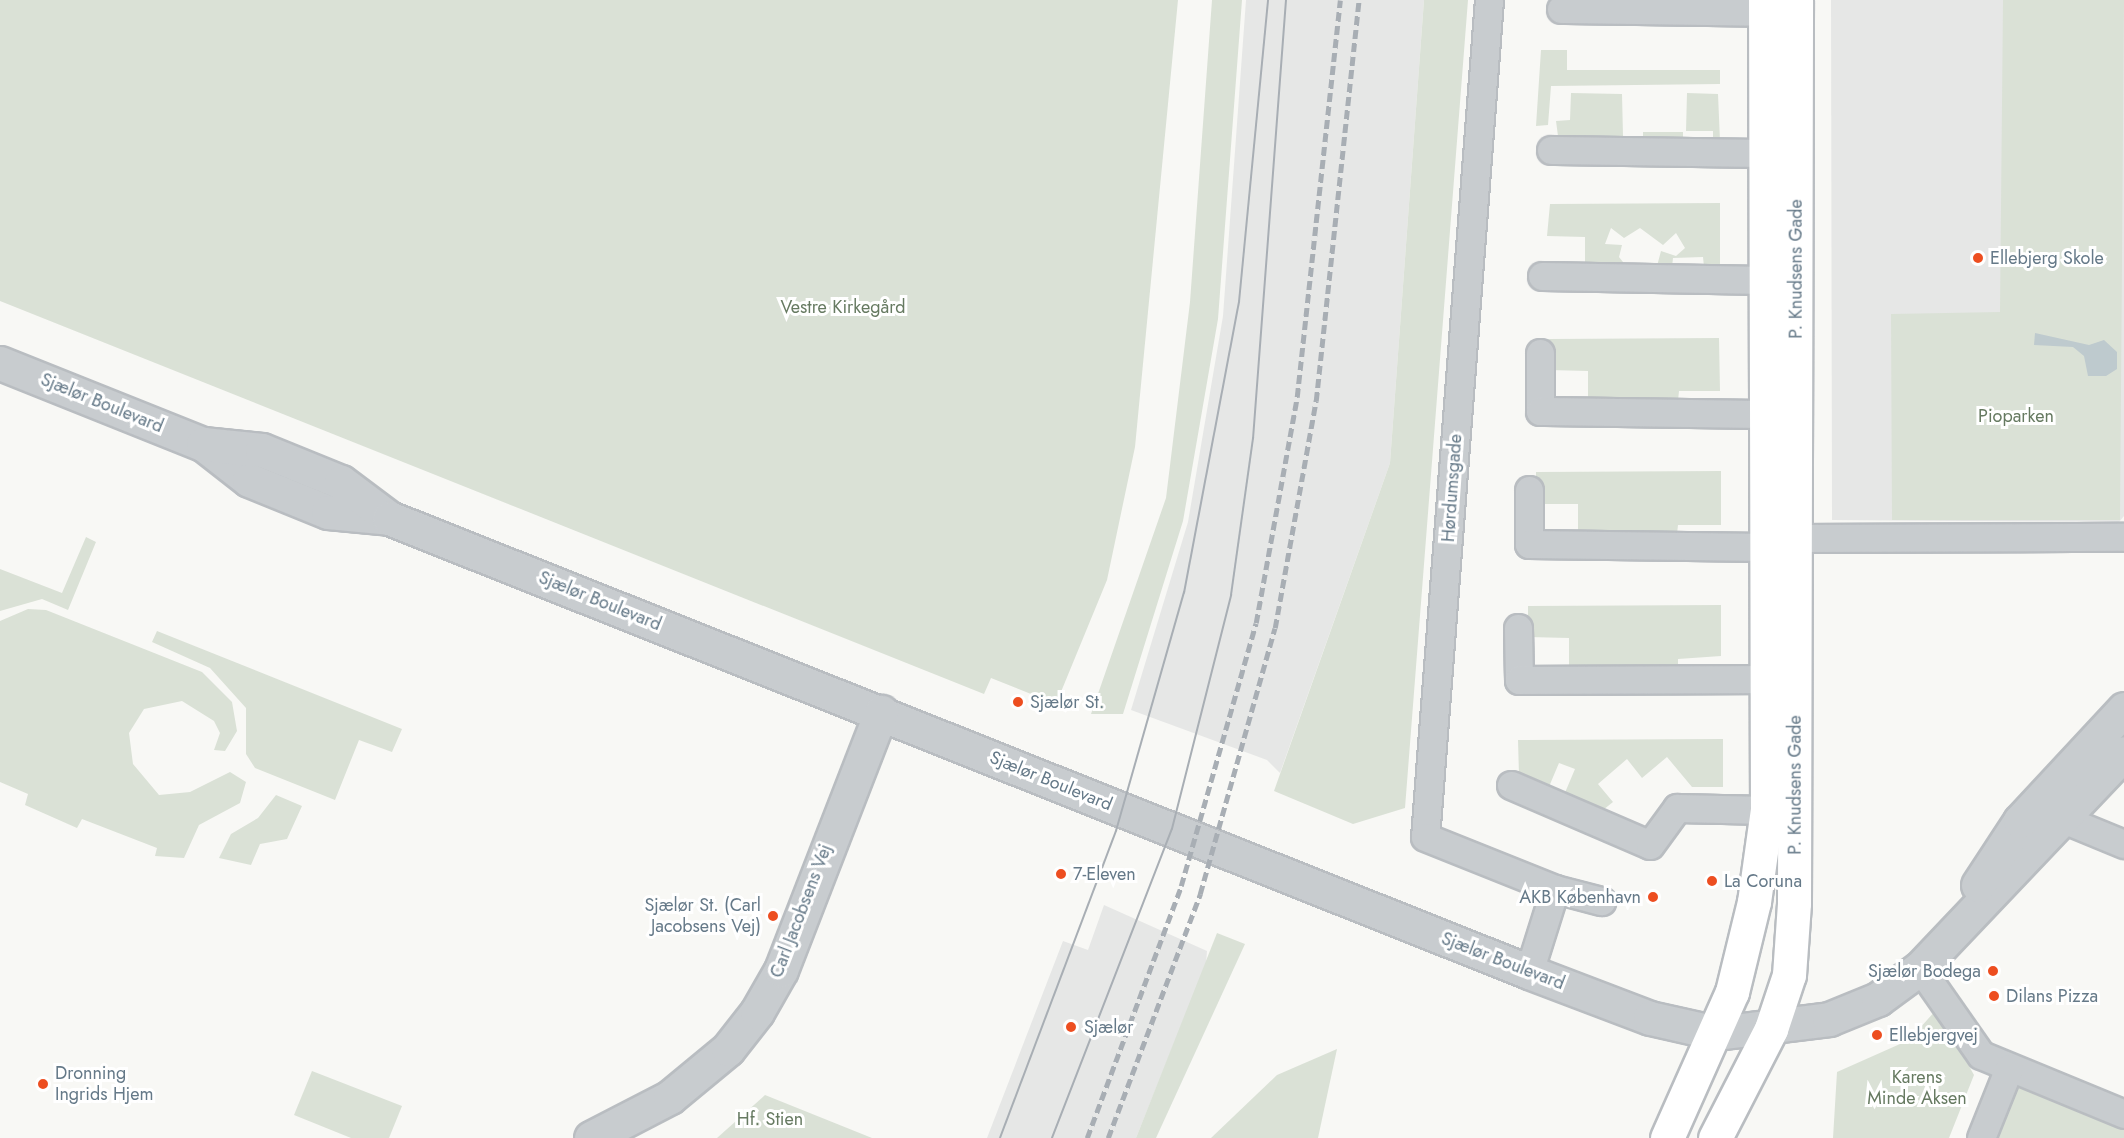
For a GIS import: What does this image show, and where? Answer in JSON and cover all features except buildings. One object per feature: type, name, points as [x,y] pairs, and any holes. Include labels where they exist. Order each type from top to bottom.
[{"type":"main road","name":"P. Knudsens Gade","points":[[1771,1029],[1789,975],[1794,903],[1781,543],[1796,0]]},
{"type":"main road","name":"P. Knudsens Gade","points":[[1718,1033],[1754,902],[1767,810],[1767,679],[1781,543],[1766,414],[1765,6]]},
{"type":"main road","points":[[1714,1138],[1771,1029]]},
{"type":"main road","points":[[1668,1138],[1718,1033]]},
{"type":"street","name":"Hørdumsgade","points":[[1489,0],[1425,837],[1555,888],[1601,902]]},
{"type":"street","name":"P. Knudsens Gade","points":[[1561,9],[1765,6]]},
{"type":"street","points":[[1551,150],[1765,153]]},
{"type":"street","name":"P. Knudsens Gade","points":[[1542,276],[1766,280]]},
{"type":"street","points":[[1540,353],[1540,411],[1766,414]]},
{"type":"street","name":"Sjælør Boulevard","points":[[0,363],[203,444],[249,480],[328,512],[389,518],[1529,972],[1650,1018],[1718,1033],[1771,1029],[1864,1008],[1926,961]]},
{"type":"street","points":[[1529,490],[1528,544],[1781,543],[2124,537]]},
{"type":"street","points":[[1518,628],[1519,680],[1767,679]]},
{"type":"street","points":[[1926,961],[2020,821],[2124,709]]},
{"type":"street","name":"Carl Jacobsens Vej","points":[[591,1138],[670,1097],[728,1049],[757,1012],[781,970],[880,712]]},
{"type":"street","points":[[1926,961],[2124,753]]},
{"type":"street","name":"P. Knudsens Gade","points":[[1511,785],[1650,845],[1677,808],[1767,810]]},
{"type":"street","points":[[2063,819],[2124,844]]},
{"type":"street","points":[[1529,972],[1555,888]]},
{"type":"street","points":[[1926,961],[1981,1055],[2124,1114]]},
{"type":"street","points":[[1981,1138],[2009,1068]]},
{"type":"shaded area","points":[[1246,0],[1424,0],[1390,463],[1280,773],[1267,760],[1131,710],[1188,522],[1223,316]]},
{"type":"shaded area","name":"Ellebjerg Skole","points":[[1831,0],[2124,0],[2124,516],[2119,522],[1832,520]]},
{"type":"shaded area","points":[[2035,333],[2089,345],[2104,340],[2117,352],[2117,369],[2106,376],[2088,376],[2084,356],[2073,347],[2034,345]]},
{"type":"shaded area","points":[[1104,905],[1207,951],[1206,964],[1136,1138],[987,1138],[1063,941],[1088,950]]},
{"type":"green space","name":"Vestre Kirkegård","points":[[0,0],[1178,0],[1135,447],[1107,580],[1056,704],[991,678],[984,694],[0,301]]},
{"type":"green space","points":[[1212,0],[1242,0],[1218,319],[1183,521],[1123,714],[1091,714],[1166,498],[1190,302]]},
{"type":"green space","points":[[1424,0],[1468,0],[1405,808],[1353,824],[1274,791],[1390,463]]},
{"type":"green space","name":"Pioparken","points":[[2003,0],[2124,0],[2120,520],[1892,520],[1891,314],[2000,312]]},
{"type":"green space","points":[[1541,50],[1567,50],[1567,70],[1720,70],[1720,84],[1551,86],[1548,125],[1536,126]]},
{"type":"green space","points":[[1571,93],[1622,94],[1623,136],[1634,141],[1558,136],[1556,121],[1570,120]]},
{"type":"green space","points":[[1687,93],[1718,94],[1720,141],[1713,140],[1713,131],[1686,131]]},
{"type":"green space","points":[[1643,132],[1683,132],[1683,141],[1643,141]]},
{"type":"green space","points":[[1720,203],[1720,267],[1704,267],[1703,257],[1673,258],[1672,267],[1657,266],[1661,251],[1676,256],[1685,248],[1676,233],[1663,245],[1640,228],[1624,238],[1611,228],[1605,244],[1622,245],[1619,257],[1627,267],[1585,267],[1585,237],[1547,236],[1550,204]]},
{"type":"green space","points":[[1719,338],[1720,391],[1679,391],[1678,401],[1588,401],[1588,371],[1549,370],[1548,339]]},
{"type":"green space","points":[[1721,471],[1721,525],[1678,525],[1677,534],[1578,535],[1578,504],[1538,504],[1536,472]]},
{"type":"green space","points":[[86,537],[96,542],[68,610],[42,599],[0,611],[0,569],[62,593]]},
{"type":"green space","points":[[1721,605],[1721,656],[1678,659],[1678,668],[1569,669],[1569,638],[1528,637],[1528,606]]},
{"type":"green space","points":[[28,609],[46,610],[202,672],[232,702],[237,731],[225,751],[214,750],[220,733],[214,721],[182,701],[144,709],[129,733],[133,764],[159,795],[190,792],[230,772],[246,782],[240,803],[199,825],[184,858],[155,856],[157,848],[82,819],[77,828],[25,805],[28,794],[0,782],[0,621]]},
{"type":"green space","points":[[157,631],[402,729],[392,752],[359,740],[335,800],[255,768],[246,754],[246,708],[210,668],[152,642]]},
{"type":"green space","points":[[1723,739],[1723,787],[1692,787],[1667,757],[1642,778],[1627,759],[1598,784],[1613,802],[1603,810],[1564,795],[1575,769],[1559,763],[1548,789],[1519,775],[1518,740]]},
{"type":"green space","points":[[276,795],[302,806],[287,839],[260,844],[251,865],[219,858],[231,834],[258,818]]},
{"type":"green space","points":[[1217,933],[1245,944],[1156,1138],[1136,1138]]},
{"type":"green space","name":"Karens Minde Aksen","points":[[1937,1009],[1974,1075],[1949,1138],[1833,1138],[1837,1072],[1909,1040]]},
{"type":"green space","points":[[1337,1049],[1318,1138],[1211,1138],[1277,1075]]},
{"type":"green space","points":[[312,1071],[402,1106],[389,1138],[351,1138],[294,1115]]},
{"type":"green space","name":"Karens Minde Aksen","points":[[2012,1080],[2124,1124],[2124,1138],[1990,1138]]},
{"type":"green space","name":"Hf. Stien","points":[[765,1095],[872,1138],[717,1138]]},
{"type":"tram line","points":[[1000,1138],[1116,831],[1184,593],[1239,302],[1268,0]]},
{"type":"tram line","points":[[1052,1138],[1172,829],[1231,595],[1253,439],[1286,0]]},
{"type":"railway","points":[[1087,1138],[1181,886],[1256,623],[1297,397],[1340,0]]},
{"type":"railway","points":[[1108,1138],[1200,894],[1275,628],[1316,401],[1359,0]]},
{"type":"place","name":"Ellebjerg Skole","points":[[1978,258]]},
{"type":"place","name":"Sjælør St.","points":[[1018,702]]},
{"type":"place","name":"7-Eleven","points":[[1061,874]]},
{"type":"place","name":"La Coruna","points":[[1712,881]]},
{"type":"place","name":"AKB København","points":[[1653,897]]},
{"type":"place","name":"Sjælør St. (Carl Jacobsens Vej)","points":[[773,916]]},
{"type":"place","name":"Sjælør Bodega","points":[[1993,971]]},
{"type":"place","name":"Dilans Pizza","points":[[1994,996]]},
{"type":"place","name":"Sjælør","points":[[1071,1027]]},
{"type":"place","name":"Ellebjergvej","points":[[1877,1035]]},
{"type":"place","name":"Dronning Ingrids Hjem","points":[[43,1084]]}]
